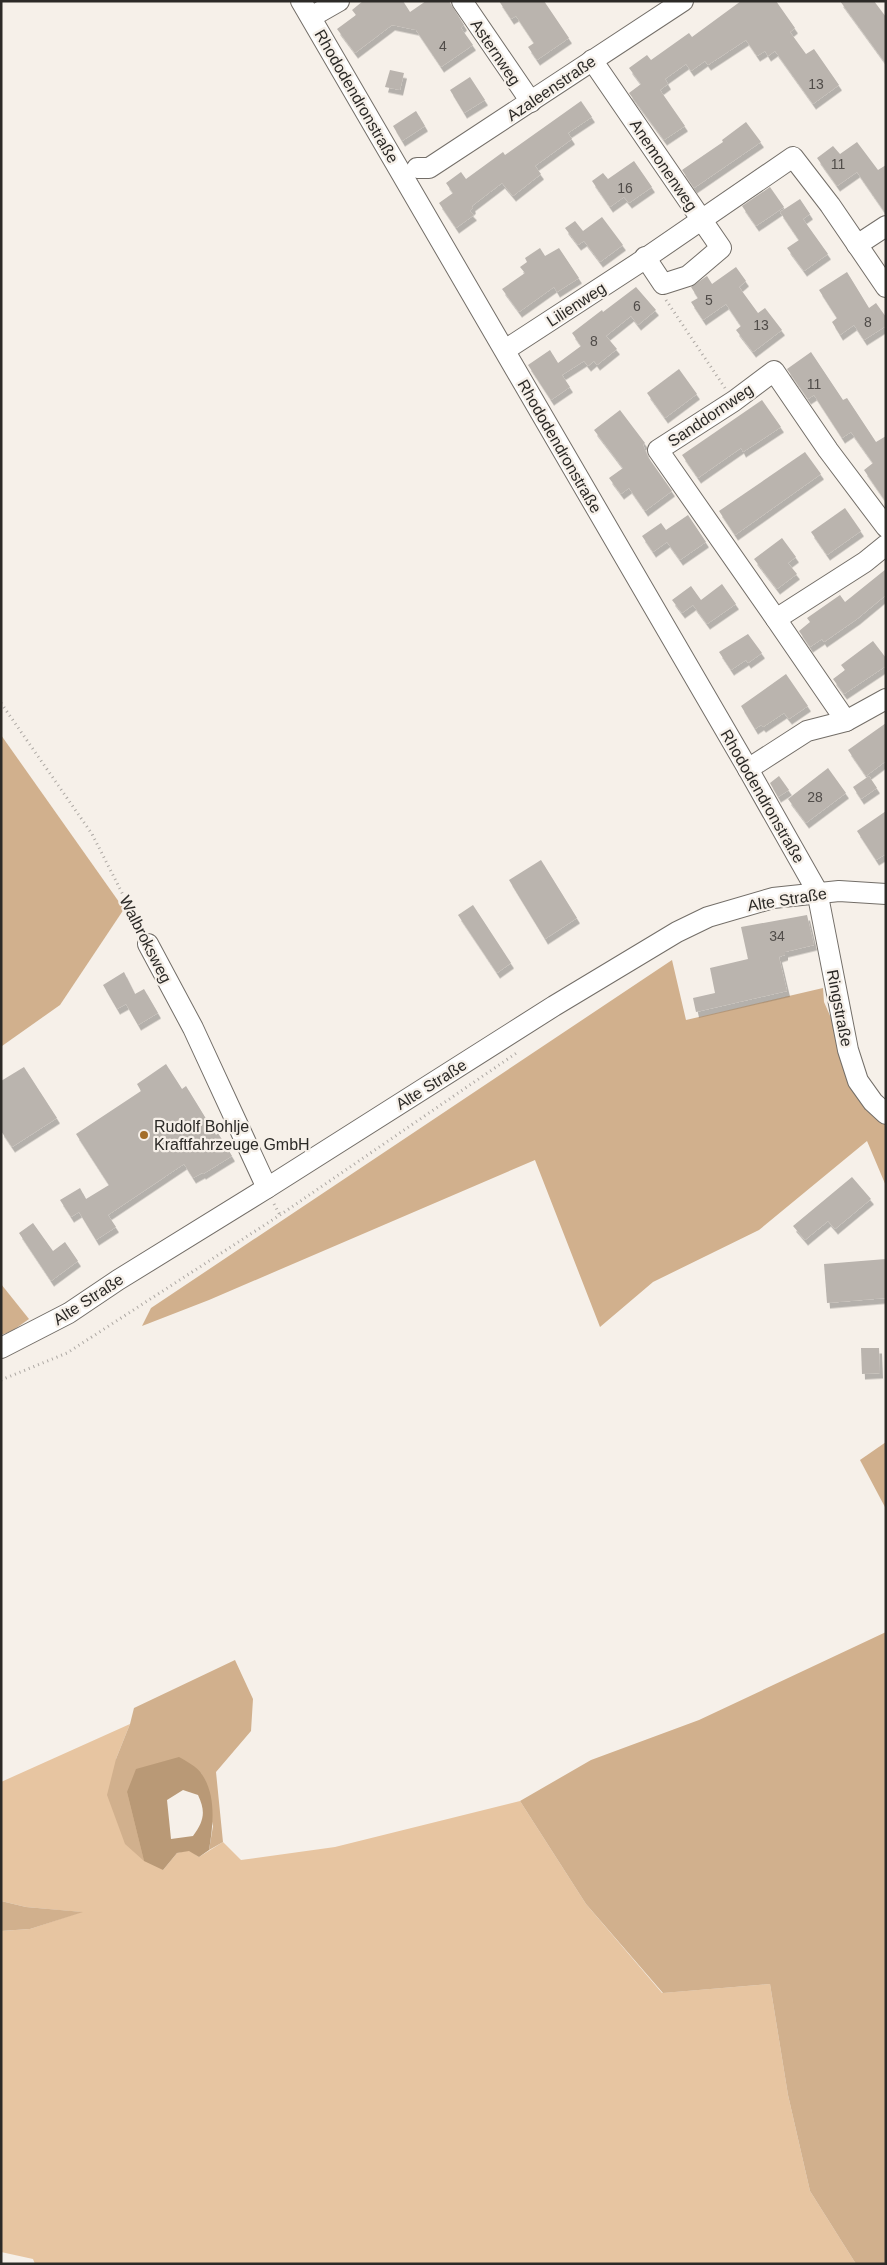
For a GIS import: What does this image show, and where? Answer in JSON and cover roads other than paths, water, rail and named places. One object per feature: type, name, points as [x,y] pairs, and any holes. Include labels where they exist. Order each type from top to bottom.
[{"type":"street","points":[[306,9],[339,1]]},
{"type":"street","name":"Asternweg","points":[[462,1],[531,102]]},
{"type":"street","name":"Azaleenstraße","points":[[417,168],[429,168],[679,2]]},
{"type":"street","name":"Rhododendronstraße","points":[[306,9],[748,769],[817,892]]},
{"type":"street","name":"Anemonenweg","points":[[592,60],[701,219],[793,157],[830,205],[886,287]]},
{"type":"street","points":[[645,257],[663,284],[688,276],[721,248],[701,219]]},
{"type":"street","name":"Lilienweg","points":[[505,350],[701,219]]},
{"type":"street","points":[[857,245],[886,226]]},
{"type":"street","name":"Sanddornweg","points":[[846,721],[658,450],[734,401],[774,371],[828,450],[886,527]]},
{"type":"street","points":[[776,619],[864,562],[886,545]]},
{"type":"street","points":[[748,769],[807,731],[846,721],[886,700]]},
{"type":"street","name":"Alte Straße","points":[[1,1348],[69,1313],[118,1280],[546,1011],[677,932],[708,917],[745,905],[817,892],[886,894]]},
{"type":"street","name":"Ringstraße","points":[[817,892],[848,1050],[858,1081],[873,1102],[886,1114]]},
{"type":"street","name":"Walbroksweg","points":[[148,944],[193,1028],[266,1188]]},
{"type":"place","name":"Rudolf Bohlje Kraftfahrzeuge GmbH","points":[[144,1135]]}]
